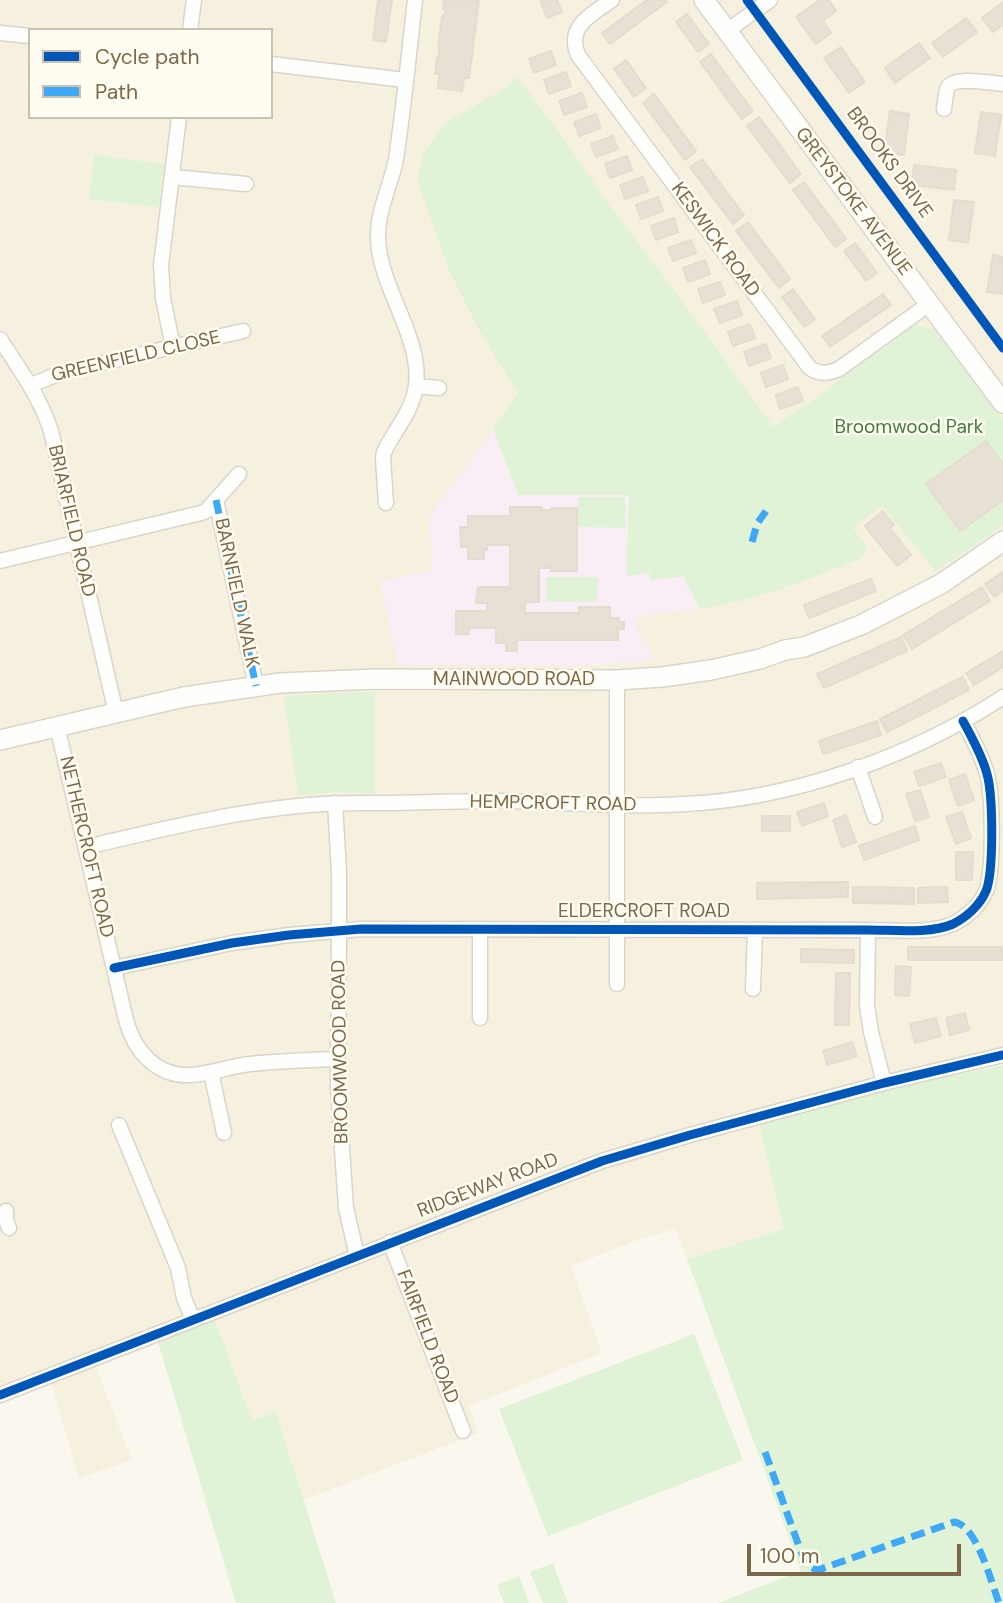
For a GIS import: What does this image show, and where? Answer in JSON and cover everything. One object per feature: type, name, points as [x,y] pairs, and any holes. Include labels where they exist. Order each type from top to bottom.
[{"type":"street","points":[[190,28],[194,0]]},
{"type":"street","points":[[386,503],[378,480],[384,452],[409,409],[416,386],[414,355],[382,264],[378,239],[380,211],[396,157],[415,0]]},
{"type":"street","name":"KESWICK ROAD","points":[[612,0],[578,27],[574,40],[578,55],[809,366],[819,373],[839,369],[929,304]]},
{"type":"street","name":"GREYSTOKE AVENUE","points":[[704,0],[929,304],[999,390]]},
{"type":"street","points":[[727,31],[770,0]]},
{"type":"street","points":[[0,33],[28,36]]},
{"type":"street","points":[[273,64],[405,80]]},
{"type":"street","points":[[944,109],[947,89],[957,81],[1003,84]]},
{"type":"street","points":[[173,347],[161,277],[179,119]]},
{"type":"street","points":[[173,177],[246,184]]},
{"type":"street","name":"GREENFIELD CLOSE","points":[[31,385],[63,372],[244,331]]},
{"type":"street","name":"BRIARFIELD ROAD","points":[[0,339],[31,385],[51,431],[116,713]]},
{"type":"street","points":[[416,386],[439,387]]},
{"type":"street","points":[[0,561],[201,513],[206,511],[239,474]]},
{"type":"street","name":"BARNFIELD WALK","points":[[216,500],[256,686]]},
{"type":"street","name":"MAINWOOD ROAD","points":[[0,740],[184,697],[306,681],[617,680],[711,670],[804,647],[861,625],[959,572],[1003,541]]},
{"type":"street","points":[[617,680],[617,987]]},
{"type":"street","name":"HEMPCROFT ROAD","points":[[86,847],[254,812],[308,805],[505,801],[616,805],[688,804],[743,798],[800,785],[858,767],[919,743],[1003,697]]},
{"type":"street","name":"ELDERCROFT ROAD","points":[[114,968],[232,943],[289,935],[377,929],[943,928],[976,907],[986,891],[990,872],[991,792],[983,761],[963,721]]},
{"type":"street","name":"NETHERCROFT ROAD","points":[[57,726],[128,1029],[142,1054],[159,1067],[175,1074],[191,1075],[250,1064],[338,1059]]},
{"type":"street","points":[[858,767],[876,819]]},
{"type":"street","name":"BROOMWOOD ROAD","points":[[335,803],[340,931],[338,1059],[346,1208],[357,1256]]},
{"type":"street","points":[[479,1020],[480,929]]},
{"type":"street","points":[[753,992],[755,930]]},
{"type":"street","points":[[868,930],[867,1006],[884,1083]]},
{"type":"street","name":"RIDGEWAY ROAD","points":[[0,1395],[614,1157],[884,1083],[1003,1055]]},
{"type":"street","points":[[211,1072],[225,1134]]},
{"type":"street","points":[[119,1125],[178,1268],[192,1320]]},
{"type":"street","name":"FAIRFIELD ROAD","points":[[390,1242],[463,1431]]},
{"type":"shaded area","points":[[0,0],[1003,0],[1003,1056],[755,1118],[759,1124],[784,1229],[687,1259],[676,1229],[643,1238],[571,1266],[602,1353],[469,1406],[478,1433],[304,1500],[276,1412],[252,1420],[215,1320],[208,1314],[93,1359],[132,1460],[79,1478],[49,1376],[0,1395]]},
{"type":"shaded area","points":[[674,290],[663,538],[700,609],[636,617],[637,627],[654,660],[584,666],[398,665],[380,581],[432,570],[430,516],[518,394]]},
{"type":"green space","name":"Broomwood Park","points":[[517,77],[773,427],[915,325],[935,329],[1003,419],[1003,525],[935,571],[882,505],[853,529],[868,548],[862,558],[762,595],[700,609],[683,577],[650,580],[649,573],[626,576],[629,495],[518,495],[493,429],[518,394],[477,326],[447,265],[418,182],[424,153],[444,124],[510,85]]},
{"type":"green space","points":[[94,155],[164,164],[159,207],[89,199]]},
{"type":"green space","points":[[578,497],[625,497],[625,528],[578,527]]},
{"type":"green space","points":[[546,577],[598,577],[597,602],[546,602]]},
{"type":"green space","points":[[375,691],[375,793],[298,795],[284,696]]},
{"type":"green space","points":[[1003,1065],[1003,1603],[718,1603],[801,1571],[687,1259],[784,1229],[759,1124],[917,1083]]},
{"type":"green space","points":[[215,1320],[252,1420],[276,1412],[336,1603],[236,1603],[158,1342]]},
{"type":"green space","points":[[694,1334],[743,1460],[548,1536],[499,1409]]},
{"type":"green space","points":[[553,1563],[568,1603],[543,1603],[530,1572]]},
{"type":"green space","points":[[519,1576],[529,1603],[504,1603],[497,1585]]},
{"type":"building","points":[[378,0],[392,0],[386,42],[373,40]]},
{"type":"building","points":[[444,0],[479,0],[469,78],[464,78],[462,91],[438,88],[439,74],[435,74],[445,10]]},
{"type":"building","points":[[540,0],[557,0],[562,12],[547,18]]},
{"type":"building","points":[[647,0],[667,2],[610,44],[602,33]]},
{"type":"building","points":[[819,0],[829,0],[836,11],[823,21],[831,33],[816,44],[796,17]]},
{"type":"building","points":[[1003,2],[1003,25],[993,32],[982,18]]},
{"type":"building","points":[[687,14],[709,44],[698,52],[676,22]]},
{"type":"building","points":[[966,18],[977,32],[943,57],[932,43]]},
{"type":"building","points":[[919,43],[930,58],[895,83],[885,68]]},
{"type":"building","points":[[841,47],[865,82],[849,93],[824,58]]},
{"type":"building","points":[[551,51],[556,65],[534,73],[529,59]]},
{"type":"building","points":[[711,54],[753,111],[742,119],[700,62]]},
{"type":"building","points":[[626,60],[646,88],[634,97],[614,69]]},
{"type":"building","points":[[566,72],[571,86],[549,94],[544,80]]},
{"type":"building","points":[[582,93],[587,107],[564,115],[559,101]]},
{"type":"building","points":[[654,94],[696,151],[685,160],[643,103]]},
{"type":"building","points":[[890,111],[909,114],[904,155],[884,152]]},
{"type":"building","points":[[981,112],[1001,115],[995,156],[975,153]]},
{"type":"building","points":[[596,114],[601,128],[579,136],[574,122]]},
{"type":"building","points":[[759,117],[801,174],[790,183],[747,126]]},
{"type":"building","points":[[613,136],[618,149],[596,157],[591,144]]},
{"type":"building","points":[[627,156],[632,170],[610,178],[605,164]]},
{"type":"building","points":[[702,159],[744,215],[733,224],[690,167]]},
{"type":"building","points":[[914,165],[956,170],[954,190],[912,185]]},
{"type":"building","points":[[643,177],[648,191],[625,199],[620,185]]},
{"type":"building","points":[[804,182],[846,239],[835,247],[793,190]]},
{"type":"building","points":[[658,197],[663,211],[641,219],[636,205]]},
{"type":"building","points":[[954,200],[974,202],[968,243],[949,240]]},
{"type":"building","points":[[674,218],[678,232],[656,240],[651,226]]},
{"type":"building","points":[[748,222],[790,279],[779,288],[736,231]]},
{"type":"building","points":[[691,240],[696,253],[673,261],[668,248]]},
{"type":"building","points":[[855,243],[877,273],[866,281],[844,251]]},
{"type":"building","points":[[993,255],[1003,257],[1003,294],[987,292]]},
{"type":"building","points":[[705,260],[710,274],[688,282],[683,268]]},
{"type":"building","points":[[720,282],[725,295],[703,303],[698,289]]},
{"type":"building","points":[[793,289],[815,319],[804,327],[782,297]]},
{"type":"building","points":[[883,294],[891,305],[830,347],[822,336]]},
{"type":"building","points":[[737,301],[742,315],[720,323],[714,309]]},
{"type":"building","points":[[750,324],[755,338],[733,346],[728,332]]},
{"type":"building","points":[[766,344],[771,358],[749,366],[744,352]]},
{"type":"building","points":[[783,365],[788,379],[766,387],[761,373]]},
{"type":"building","points":[[798,387],[803,401],[780,409],[776,395]]},
{"type":"building","points":[[986,441],[1003,464],[1003,500],[960,531],[926,484]]},
{"type":"building","points":[[510,507],[542,507],[542,510],[577,508],[577,571],[539,568],[539,602],[525,602],[525,613],[579,613],[579,607],[610,607],[610,618],[619,618],[619,622],[624,622],[624,629],[618,629],[618,640],[517,640],[517,651],[506,651],[506,643],[496,643],[496,628],[469,628],[469,634],[456,634],[456,611],[487,611],[487,603],[476,603],[478,587],[510,587],[510,545],[487,545],[484,559],[468,559],[468,547],[461,547],[460,527],[468,527],[468,516],[510,516]]},
{"type":"building","points":[[883,511],[894,525],[890,528],[911,555],[897,566],[865,526]]},
{"type":"building","points":[[1003,572],[1003,591],[994,597],[985,584]]},
{"type":"building","points":[[871,579],[876,591],[809,618],[804,605]]},
{"type":"building","points":[[982,587],[990,601],[912,649],[903,635]]},
{"type":"building","points":[[901,637],[907,651],[824,688],[817,674]]},
{"type":"building","points":[[1003,651],[1003,667],[974,685],[966,673]]},
{"type":"building","points":[[963,677],[969,690],[887,732],[880,719]]},
{"type":"building","points":[[877,721],[881,735],[823,754],[819,741]]},
{"type":"building","points":[[941,763],[946,777],[919,786],[914,772]]},
{"type":"building","points":[[965,774],[974,800],[958,806],[949,780]]},
{"type":"building","points":[[920,790],[929,817],[915,821],[906,794]]},
{"type":"building","points":[[824,803],[828,816],[802,826],[797,812]]},
{"type":"building","points":[[962,812],[971,838],[956,844],[946,817]]},
{"type":"building","points":[[846,815],[856,842],[842,847],[833,820]]},
{"type":"building","points":[[762,816],[790,816],[790,831],[762,831]]},
{"type":"building","points":[[915,826],[919,840],[864,860],[859,846]]},
{"type":"building","points":[[956,852],[973,852],[972,880],[956,880]]},
{"type":"building","points":[[848,882],[848,897],[757,899],[757,883]]},
{"type":"building","points":[[853,887],[914,888],[914,904],[853,903]]},
{"type":"building","points":[[947,887],[948,902],[918,903],[918,888]]},
{"type":"building","points":[[908,947],[1003,947],[1003,960],[908,960]]},
{"type":"building","points":[[801,949],[854,950],[854,963],[801,962]]},
{"type":"building","points":[[896,966],[911,967],[909,996],[895,995]]},
{"type":"building","points":[[836,973],[850,973],[849,1025],[835,1025]]},
{"type":"building","points":[[965,1013],[969,1030],[950,1035],[946,1018]]},
{"type":"building","points":[[936,1018],[941,1036],[915,1043],[910,1024]]},
{"type":"building","points":[[852,1042],[857,1056],[827,1065],[823,1051]]},
{"type":"marked path","points":[[216,500],[256,686]]},
{"type":"marked path","points":[[752,542],[757,524],[766,511]]},
{"type":"marked path","points":[[765,1452],[800,1549],[811,1567],[818,1570],[954,1522],[962,1525],[976,1543],[999,1603]]},
{"type":"cycle path","name":"BROOKS DRIVE","points":[[747,0],[1003,348]]},
{"type":"cycle path","points":[[114,968],[232,943],[361,929],[912,931],[944,927],[963,918],[972,910],[986,891],[989,881],[992,833],[989,784],[982,760],[963,721]]},
{"type":"cycle path","points":[[0,1395],[602,1161],[884,1083],[1003,1055]]}]
